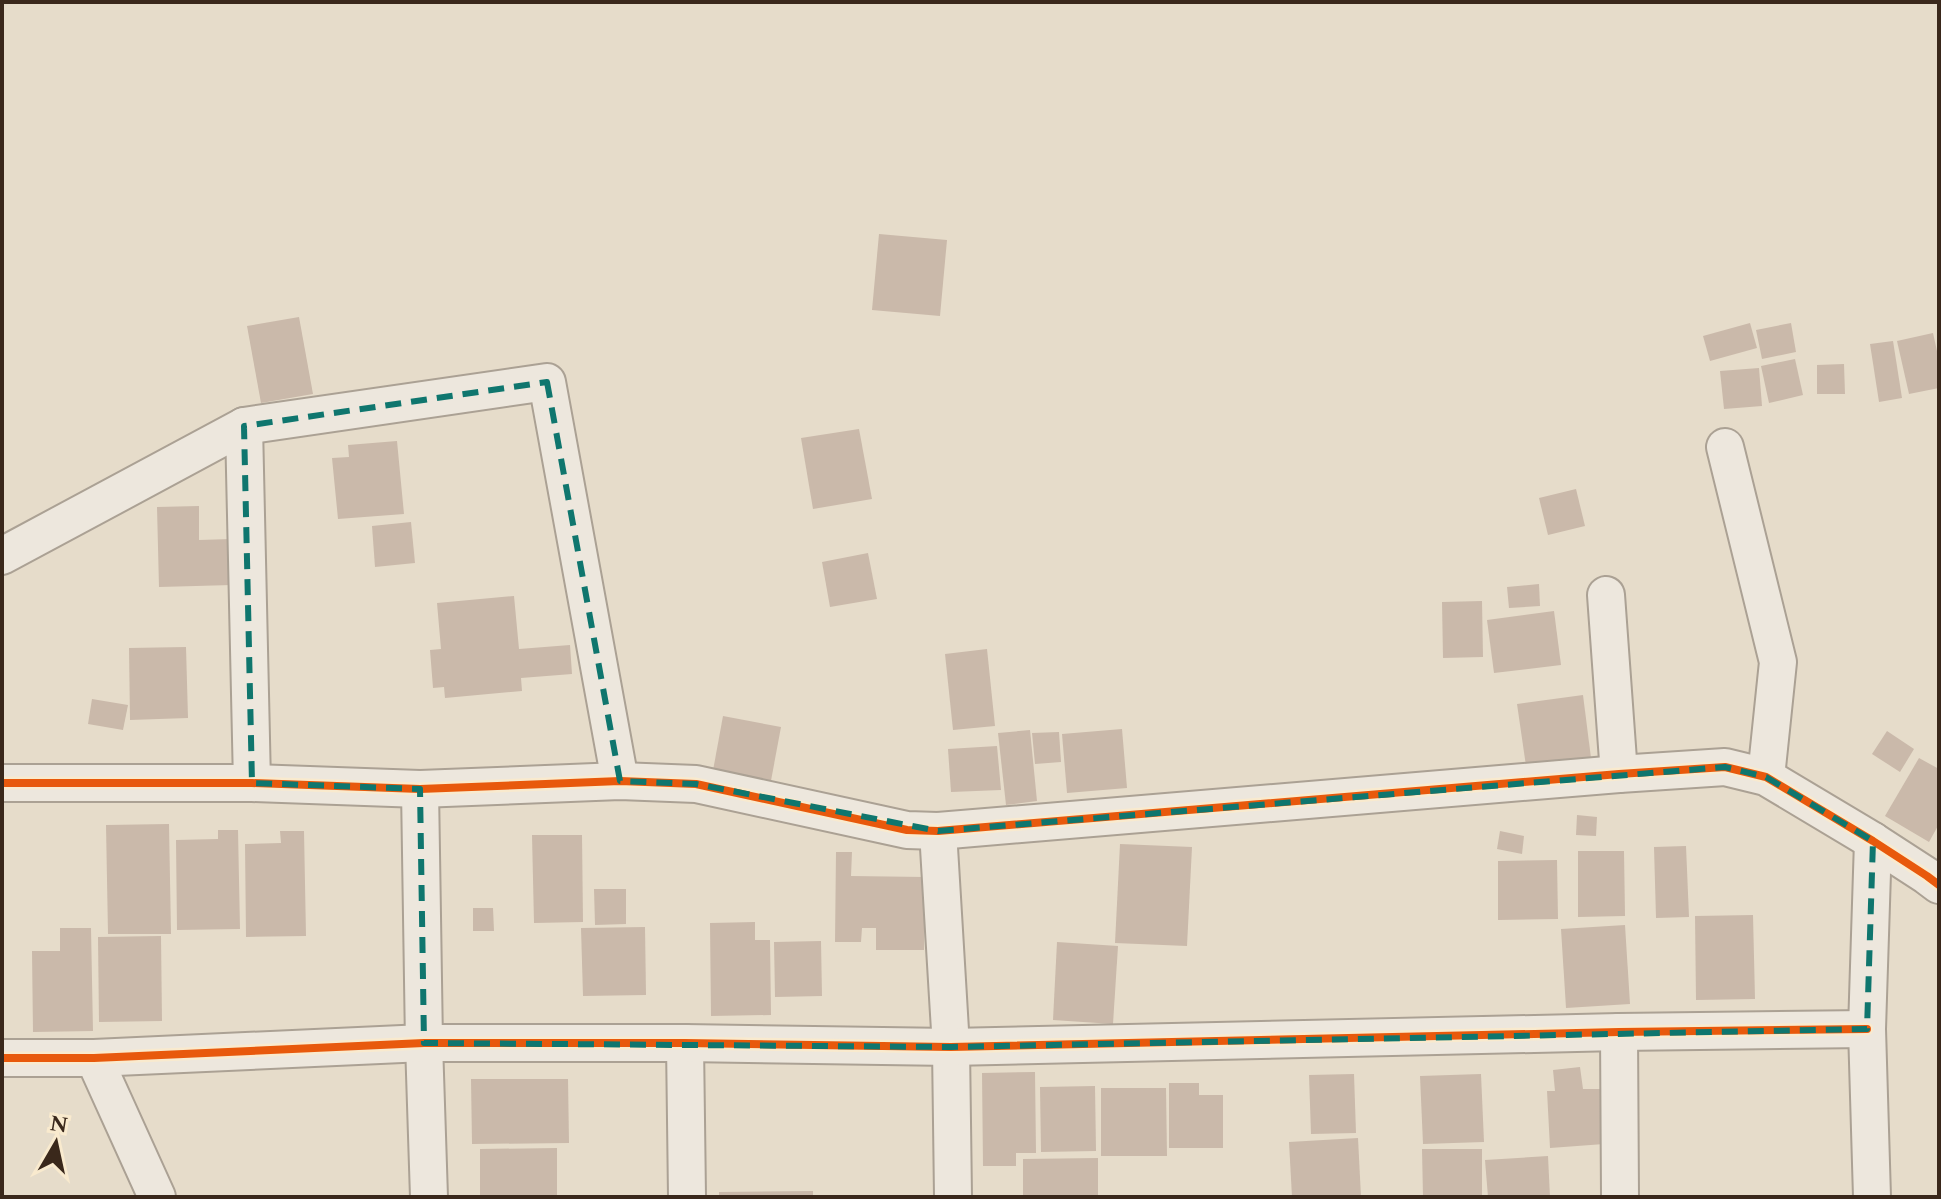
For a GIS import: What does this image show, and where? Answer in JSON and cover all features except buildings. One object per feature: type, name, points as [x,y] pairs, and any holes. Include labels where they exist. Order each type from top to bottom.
[{"type":"street","points":[[2,556],[244,426],[547,382],[620,781]]},
{"type":"street","points":[[244,426],[252,783]]},
{"type":"street","points":[[1725,447],[1778,662],[1766,777]]},
{"type":"street","points":[[1606,595],[1619,774]]},
{"type":"street","points":[[2,783],[252,783],[420,789],[620,781],[696,784],[907,830],[938,831],[1725,767],[1766,777],[1935,874]]},
{"type":"street","points":[[420,789],[429,1197]]},
{"type":"street","points":[[938,831],[951,1047],[953,1197]]},
{"type":"street","points":[[1872,1197],[1867,1029],[1873,841]]},
{"type":"street","points":[[2,1058],[94,1058],[424,1043],[951,1047],[1867,1029]]},
{"type":"street","points":[[1619,1032],[1620,1197]]},
{"type":"street","points":[[685,1043],[687,1197]]},
{"type":"street","points":[[94,1058],[157,1197]]},
{"type":"highlighted area","points":[[547,382],[620,781],[696,784],[938,831],[1725,767],[1766,777],[1873,841],[1867,1029],[951,1047],[424,1043],[420,789],[252,783],[244,426]]},
{"type":"cycle path","points":[[2,783],[252,783],[420,789],[620,781],[696,784],[907,830],[938,831],[1725,767],[1766,777],[1939,885]]},
{"type":"cycle path","points":[[2,1058],[94,1058],[424,1043],[951,1047],[1867,1029]]}]
